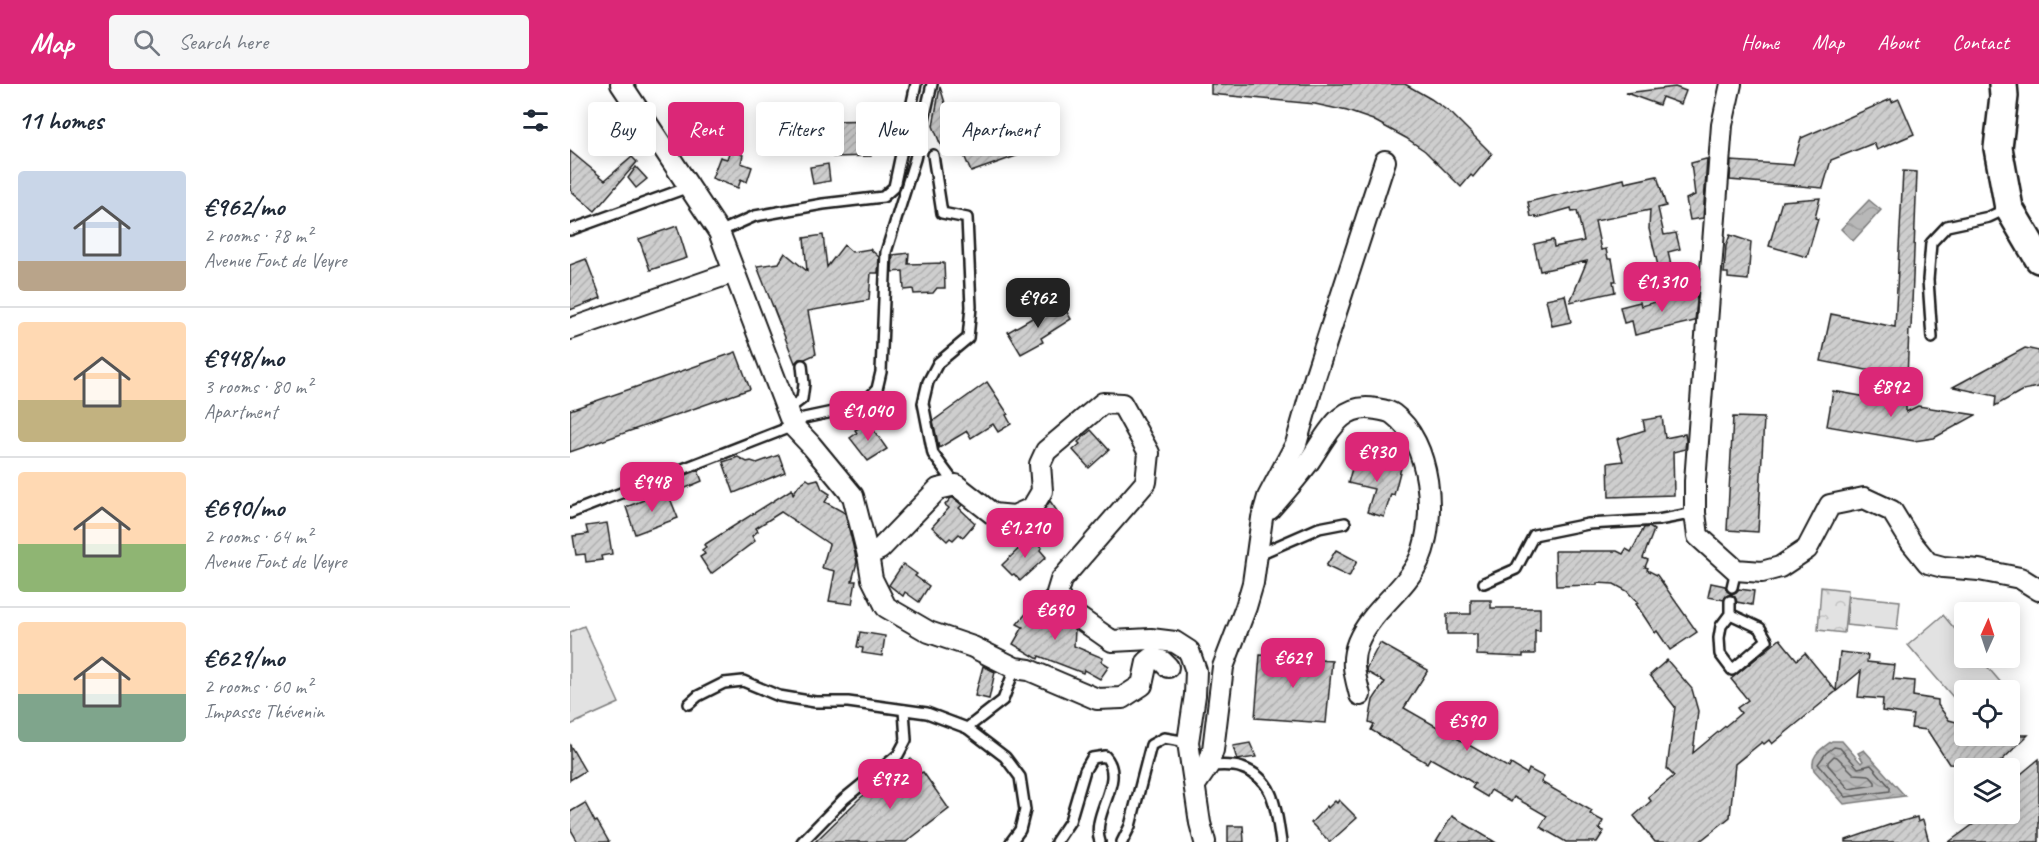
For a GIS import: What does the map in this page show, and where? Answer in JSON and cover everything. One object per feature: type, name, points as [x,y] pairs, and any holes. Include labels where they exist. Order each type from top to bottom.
[{"type":"street","points":[[621,84],[719,232],[789,419],[853,496],[872,579],[886,607],[929,632],[973,647],[1015,668],[1029,670],[1097,699],[1122,698],[1142,684],[1147,662],[1152,658],[1168,667]]},
{"type":"street","points":[[1731,84],[1722,125],[1695,481],[1698,536],[1734,579],[1779,567],[1807,549],[1830,505],[1864,498],[1892,511],[1911,542],[1928,562],[1943,567],[1979,570],[2020,578],[2039,590]]},
{"type":"street","points":[[2003,84],[2004,96],[1998,148],[2009,208],[2039,259]]},
{"type":"street","points":[[1195,785],[1208,766],[1213,750],[1223,667],[1253,583],[1262,518],[1268,497],[1296,444],[1315,377],[1385,161]]},
{"type":"street","points":[[570,329],[734,272]]},
{"type":"street","points":[[868,555],[880,549],[938,489],[956,485],[993,514],[1014,516],[1032,508],[1042,491],[1040,464],[1046,451],[1103,403],[1122,404],[1149,453],[1146,482],[1061,580],[1057,593],[1065,608],[1112,641],[1151,639],[1175,642],[1189,651],[1196,671],[1188,742],[1205,842]]},
{"type":"street","points":[[1262,518],[1292,485],[1338,418],[1353,409],[1370,408],[1392,412],[1408,429],[1421,458],[1429,489],[1428,522],[1420,558],[1389,602],[1368,624],[1358,643],[1353,664],[1360,695]]},
{"type":"lane","points":[[719,232],[755,216],[823,204],[883,197],[894,187],[916,84]]},
{"type":"lane","points":[[570,513],[789,419],[842,410],[865,402],[877,389],[881,372],[886,252],[915,159],[932,84]]},
{"type":"lane","points":[[933,155],[942,213],[967,218],[971,307],[968,338],[938,363],[928,382],[923,403],[933,454],[956,485]]},
{"type":"lane","points":[[570,230],[689,187]]},
{"type":"lane","points":[[1932,338],[1928,280],[1931,243],[1947,226],[1989,217],[2009,208]]},
{"type":"lane","points":[[789,419],[802,399],[804,384],[802,365]]},
{"type":"lane","points":[[1484,583],[1516,569],[1534,535],[1588,524],[1658,519],[1695,513]]},
{"type":"lane","points":[[1257,555],[1319,528],[1346,523]]},
{"type":"lane","points":[[1730,601],[1731,614],[1721,626],[1719,638],[1720,654],[1732,670],[1767,640],[1760,628],[1731,614]]},
{"type":"lane","points":[[967,728],[1003,700],[1015,668]]},
{"type":"lane","points":[[689,704],[698,696],[724,683],[743,681],[779,696],[815,702],[848,702],[927,713],[967,728],[1005,757],[1020,777],[1024,810],[1020,831],[1011,842]]},
{"type":"lane","points":[[802,842],[844,799],[898,755],[906,740],[904,710]]},
{"type":"lane","points":[[1122,842],[1130,826],[1151,745],[1164,738],[1188,742]]},
{"type":"lane","points":[[1056,842],[1070,821],[1085,770],[1092,758],[1105,756],[1111,763],[1113,775],[1096,831],[1100,842]]},
{"type":"lane","points":[[1208,766],[1240,767],[1267,784],[1274,797],[1281,842]]},
{"type":"green space","points":[[1821,587],[1848,590],[1844,633],[1818,630]]},
{"type":"green space","points":[[1849,596],[1900,601],[1897,630],[1846,625]]},
{"type":"green space","points":[[1943,615],[1954,628],[1954,668],[1988,668],[1999,680],[1954,680],[1954,698],[1908,645]]},
{"type":"green space","points":[[584,626],[619,703],[570,725],[570,632]]},
{"type":"water","points":[[1869,200],[1881,210],[1853,241],[1841,229]]},
{"type":"water","points":[[1832,741],[1842,741],[1861,763],[1863,761],[1858,753],[1864,750],[1905,796],[1844,804],[1814,770],[1813,765],[1817,753]]},
{"type":"building","points":[[1211,84],[1405,84],[1452,114],[1492,154],[1473,177],[1471,175],[1461,187],[1425,151],[1373,120],[1315,104],[1211,94]]},
{"type":"building","points":[[940,87],[945,102],[940,102],[940,143],[933,126]]},
{"type":"building","points":[[1675,87],[1686,91],[1681,104],[1662,97],[1659,105],[1626,93]]},
{"type":"building","points":[[1891,99],[1892,102],[1899,99],[1914,134],[1877,150],[1874,143],[1831,160],[1823,188],[1730,180],[1731,161],[1793,165],[1801,138]]},
{"type":"building","points":[[844,121],[856,121],[856,156],[871,156],[833,157],[844,156]]},
{"type":"building","points":[[570,151],[605,180],[632,157],[637,162],[595,211],[570,190]]},
{"type":"building","points":[[728,156],[743,156],[741,163],[752,167],[747,182],[741,179],[738,188],[712,178],[720,157],[727,159]]},
{"type":"building","points":[[964,156],[1016,156],[971,172]]},
{"type":"building","points":[[1707,159],[1703,218],[1690,220],[1686,199],[1695,195],[1691,163]]},
{"type":"building","points":[[828,164],[830,181],[813,184],[810,167]]},
{"type":"building","points":[[636,167],[647,179],[636,188],[628,178]]},
{"type":"building","points":[[1903,171],[1917,172],[1907,378],[1821,361],[1831,314],[1895,327]]},
{"type":"building","points":[[1657,176],[1666,206],[1658,208],[1664,235],[1676,233],[1680,249],[1668,252],[1672,270],[1660,274],[1649,229],[1650,210],[1595,221],[1601,250],[1606,249],[1608,259],[1612,259],[1616,281],[1613,281],[1615,292],[1570,302],[1587,261],[1540,271],[1534,244],[1553,240],[1554,247],[1584,241],[1577,211],[1572,212],[1571,208],[1536,218],[1536,216],[1531,217],[1528,202],[1624,179],[1625,183]]},
{"type":"building","points":[[1820,198],[1815,218],[1818,219],[1807,257],[1769,246],[1782,201]]},
{"type":"building","points":[[677,226],[687,258],[650,270],[639,239]]},
{"type":"building","points":[[823,235],[827,267],[844,245],[852,252],[870,249],[879,257],[878,273],[871,273],[869,300],[808,311],[816,354],[799,359],[795,363],[757,266],[779,263],[785,253],[807,271],[804,238]]},
{"type":"building","points":[[1730,235],[1751,242],[1748,280],[1728,278],[1728,273],[1724,273],[1726,246]]},
{"type":"building","points":[[909,253],[908,264],[944,263],[945,288],[937,288],[933,293],[914,294],[913,289],[904,290],[903,271],[892,272],[893,255]]},
{"type":"building","points":[[586,259],[601,298],[570,310],[570,265]]},
{"type":"building","points":[[1694,287],[1697,300],[1695,321],[1635,335],[1632,321],[1624,323],[1620,307],[1640,302],[1641,306],[1681,295],[1681,291]]},
{"type":"building","points":[[1565,295],[1571,322],[1552,326],[1546,299]]},
{"type":"building","points":[[1062,304],[1071,319],[1041,338],[1043,342],[1021,354],[1008,332]]},
{"type":"building","points":[[2025,348],[2039,351],[2039,387],[2023,390],[1995,406],[1996,396],[1953,387]]},
{"type":"building","points":[[736,352],[750,389],[570,452],[570,410]]},
{"type":"building","points":[[987,382],[1008,414],[1006,415],[1011,424],[998,432],[993,424],[971,438],[967,431],[939,448],[933,421]]},
{"type":"building","points":[[1833,391],[1906,404],[1906,412],[1918,406],[1976,415],[1934,438],[1914,441],[1827,426]]},
{"type":"building","points":[[1662,417],[1665,438],[1685,434],[1685,449],[1673,452],[1674,495],[1609,497],[1608,463],[1623,461],[1617,439],[1645,430],[1643,420]]},
{"type":"building","points":[[1733,417],[1764,418],[1758,532],[1727,530]]},
{"type":"building","points":[[868,422],[887,449],[868,461],[850,438],[857,433],[855,430]]},
{"type":"building","points":[[1091,430],[1109,450],[1089,468],[1073,450]]},
{"type":"building","points":[[779,455],[785,472],[734,493],[723,462],[738,457],[747,462],[757,463]]},
{"type":"building","points":[[1378,458],[1388,461],[1394,467],[1401,468],[1394,495],[1391,494],[1384,517],[1367,512],[1374,489],[1348,483],[1354,461],[1376,467]]},
{"type":"building","points":[[698,470],[702,481],[681,490],[677,479]]},
{"type":"building","points":[[807,479],[810,481],[818,479],[822,489],[830,494],[825,502],[845,513],[857,562],[852,581],[856,581],[852,604],[829,601],[835,571],[822,568],[829,544],[781,512],[756,528],[758,531],[752,536],[755,541],[711,574],[700,557],[705,554],[702,550],[706,547],[704,545],[792,489],[793,494]]},
{"type":"building","points":[[667,491],[678,518],[635,534],[626,507]]},
{"type":"building","points":[[951,498],[962,505],[959,508],[975,523],[963,537],[959,534],[953,540],[950,538],[947,541],[932,527],[949,508],[945,505]]},
{"type":"building","points":[[1050,501],[1057,511],[1023,538],[1014,528],[1037,519]]},
{"type":"building","points":[[607,523],[612,554],[601,556],[602,560],[586,562],[585,554],[576,555],[573,536],[588,534],[586,526]]},
{"type":"building","points":[[1649,527],[1654,530],[1643,558],[1648,560],[1645,567],[1657,575],[1697,632],[1670,650],[1657,631],[1655,633],[1636,604],[1638,603],[1627,591],[1614,584],[1556,586],[1555,551],[1617,551],[1623,554],[1626,549],[1631,552],[1644,528]]},
{"type":"building","points":[[1031,537],[1042,548],[1040,550],[1046,557],[1020,581],[1002,565]]},
{"type":"building","points":[[1336,550],[1357,561],[1349,577],[1326,566]]},
{"type":"building","points":[[903,564],[929,586],[919,602],[905,592],[903,596],[889,585]]},
{"type":"building","points":[[1711,583],[1725,586],[1731,594],[1724,600],[1708,597]]},
{"type":"building","points":[[1739,589],[1754,591],[1752,605],[1737,602],[1731,594]]},
{"type":"building","points":[[1045,592],[1049,612],[1075,630],[1074,646],[1103,658],[1101,661],[1109,666],[1100,679],[1084,670],[1083,673],[1039,656],[1038,659],[1013,644],[1023,627],[1017,624]]},
{"type":"building","points":[[1471,600],[1491,600],[1491,608],[1540,608],[1540,631],[1535,630],[1535,654],[1523,654],[1523,657],[1477,655],[1477,634],[1447,634],[1447,614],[1471,614]]},
{"type":"building","points":[[860,632],[885,636],[882,656],[862,653],[863,648],[857,647]]},
{"type":"building","points":[[1780,639],[1797,660],[1805,653],[1836,691],[1840,652],[1868,655],[1867,662],[1895,665],[1893,679],[1914,681],[1913,696],[1938,700],[1938,705],[1949,720],[1954,721],[1954,746],[2017,746],[2004,758],[1954,758],[1954,764],[1949,764],[1927,730],[1911,728],[1913,715],[1882,711],[1883,699],[1858,697],[1861,671],[1772,744],[1769,740],[1764,744],[1762,742],[1735,764],[1730,817],[1699,842],[1655,842],[1634,816],[1651,801],[1648,797],[1674,776],[1667,769],[1675,707],[1650,675],[1667,660],[1692,689],[1698,711],[1693,753],[1741,713],[1737,708],[1748,700],[1731,679]]},
{"type":"building","points":[[1380,643],[1428,670],[1404,708],[1509,768],[1511,764],[1527,774],[1529,769],[1544,777],[1541,782],[1592,811],[1590,814],[1603,821],[1599,829],[1604,831],[1597,842],[1566,842],[1540,827],[1547,816],[1514,797],[1511,802],[1491,790],[1487,797],[1472,788],[1475,784],[1462,776],[1430,758],[1427,763],[1371,730],[1374,724],[1369,722],[1373,700],[1385,682],[1367,672],[1366,669]]},
{"type":"building","points":[[1260,655],[1332,661],[1326,723],[1255,718]]},
{"type":"building","points":[[983,666],[995,672],[989,699],[975,696]]},
{"type":"building","points":[[2020,735],[2028,735],[2020,743]]},
{"type":"building","points":[[1250,743],[1256,757],[1237,760],[1233,746]]},
{"type":"building","points":[[570,745],[585,771],[570,780]]},
{"type":"building","points":[[911,759],[949,809],[906,842],[815,842],[859,799]]},
{"type":"building","points":[[2039,759],[2039,842],[1949,842],[1974,824],[2020,824],[2020,775]]},
{"type":"building","points":[[1339,800],[1357,818],[1330,842],[1311,823],[1327,806],[1328,808]]},
{"type":"building","points":[[585,803],[609,842],[578,842],[570,828],[570,812]]},
{"type":"building","points":[[1452,816],[1495,842],[1436,842]]},
{"type":"building","points":[[1917,817],[1918,822],[1923,820],[1929,842],[1846,842],[1846,840]]},
{"type":"building","points":[[1228,826],[1243,826],[1244,842],[1228,842]]}]
